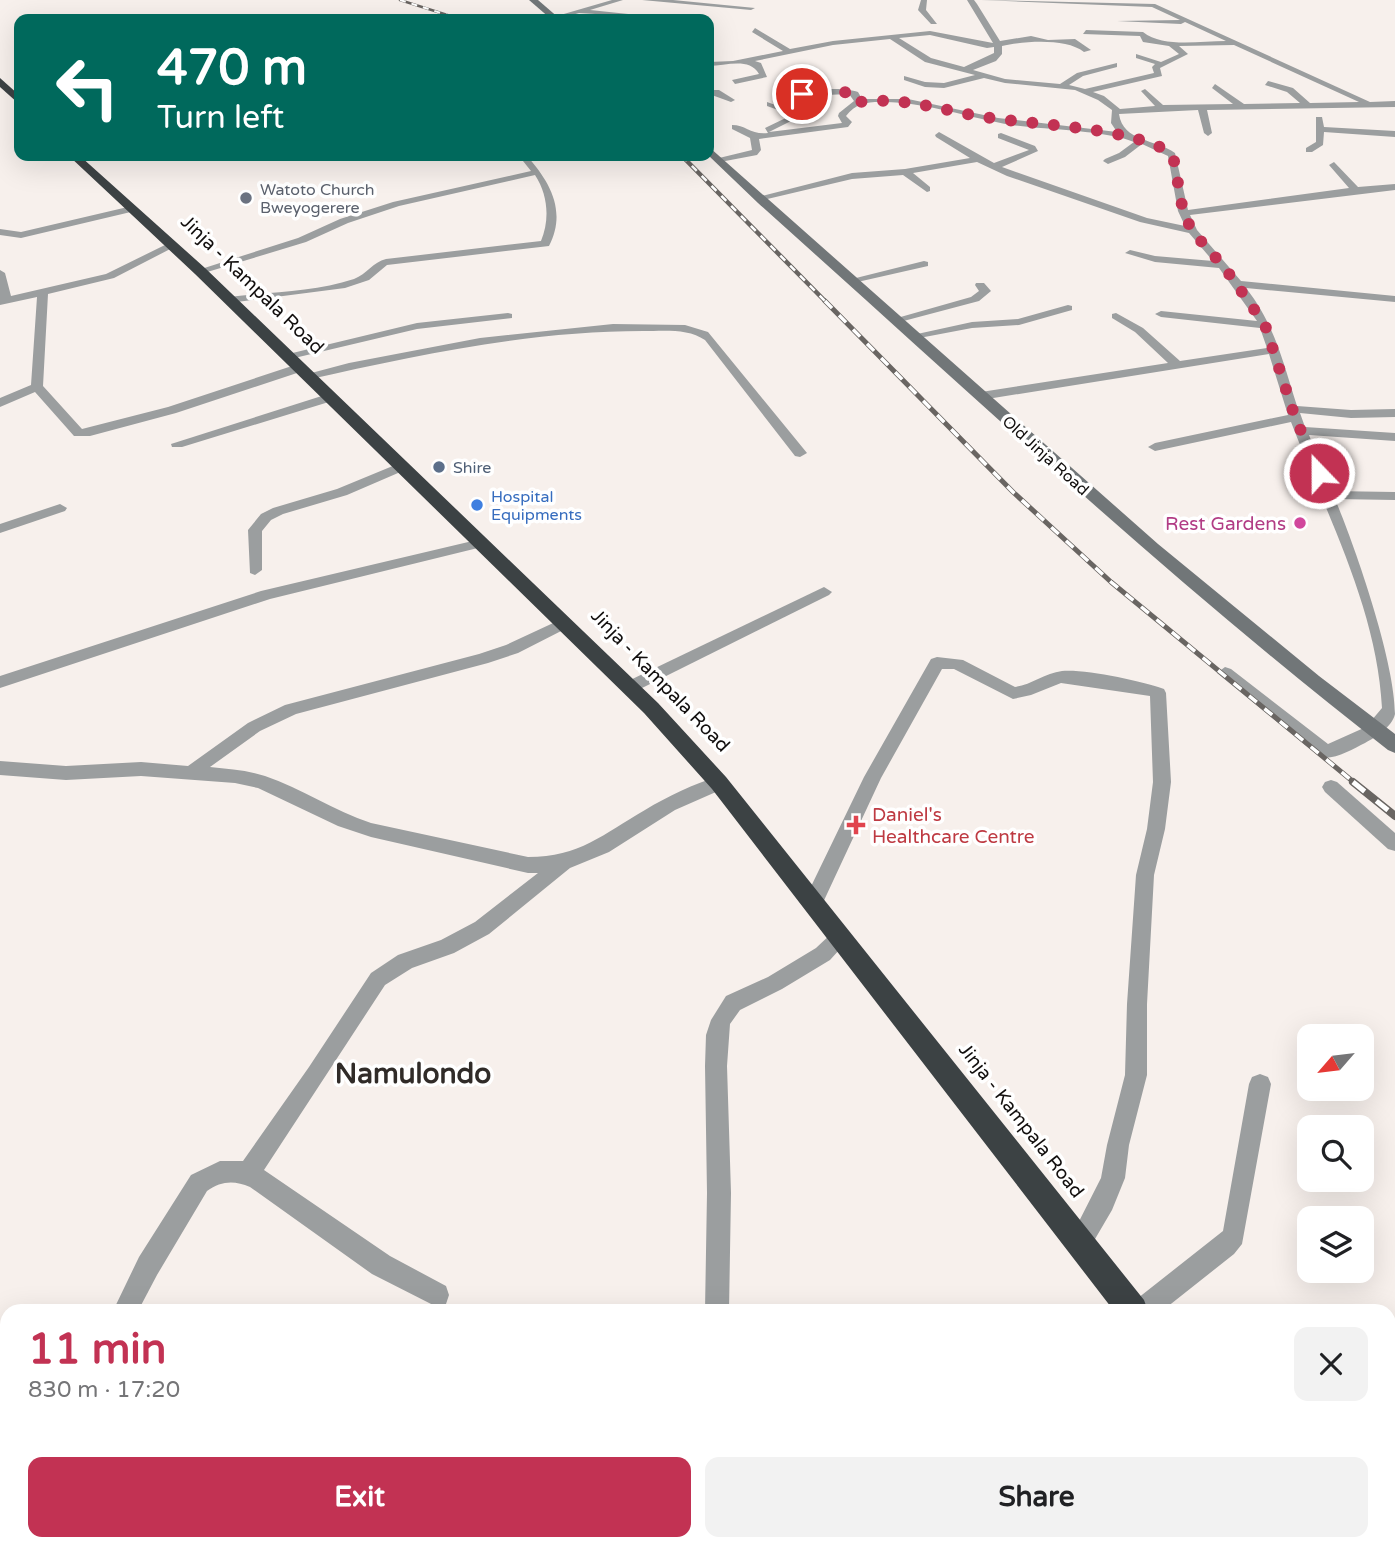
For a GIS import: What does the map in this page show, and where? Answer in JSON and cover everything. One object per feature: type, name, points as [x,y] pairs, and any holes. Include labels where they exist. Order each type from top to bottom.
[{"type":"highway","points":[[0,81],[14,96]]},
{"type":"highway","name":"Jinja - Kampala Road","points":[[79,161],[200,271],[328,398],[630,687],[719,783],[1128,1304]]},
{"type":"main road","points":[[533,0],[550,14]]},
{"type":"main road","name":"Old Jinja Road","points":[[714,155],[1124,525],[1206,595],[1395,745]]},
{"type":"street","points":[[573,14],[620,0]]},
{"type":"street","points":[[645,0],[751,8]]},
{"type":"street","points":[[924,0],[922,10],[934,22]]},
{"type":"street","points":[[965,70],[993,59],[998,54],[998,44],[989,35],[979,10],[970,0]]},
{"type":"street","points":[[984,0],[1143,3],[1373,105]]},
{"type":"street","points":[[979,10],[1061,11]]},
{"type":"street","points":[[582,12],[603,14]]},
{"type":"street","points":[[1117,21],[1188,22]]},
{"type":"street","points":[[755,30],[788,50]]},
{"type":"street","points":[[1086,32],[1143,34],[1146,40],[1171,44],[1227,45],[1233,43],[1231,40]]},
{"type":"street","points":[[714,63],[747,60],[788,50],[943,34],[982,45],[1037,38],[1048,42],[1075,41],[1087,50]]},
{"type":"street","points":[[893,38],[922,58],[981,76],[1085,91],[1118,110],[1395,104]]},
{"type":"street","points":[[1085,91],[1159,74],[1156,67],[1184,54],[1171,44]]},
{"type":"street","points":[[1139,56],[1161,64]]},
{"type":"street","points":[[735,82],[764,75],[758,65],[747,60]]},
{"type":"street","points":[[1063,86],[1070,79],[1082,74],[1114,65]]},
{"type":"street","points":[[907,78],[918,84],[938,85],[960,84],[981,76]]},
{"type":"street","points":[[1268,83],[1290,90],[1311,106],[1321,129],[1319,145],[1309,150]]},
{"type":"street","points":[[1215,86],[1241,106]]},
{"type":"street","points":[[1145,91],[1161,108]]},
{"type":"street","points":[[714,92],[731,100]]},
{"type":"street","points":[[766,135],[770,128],[799,115],[774,103],[802,94],[850,92],[855,94],[859,102]]},
{"type":"street","points":[[1101,98],[1114,96]]},
{"type":"street","points":[[735,127],[754,137],[845,125],[848,122],[842,114],[859,102],[914,102],[981,117],[1125,136],[1161,147],[1172,155],[1184,213],[1192,231],[1237,284],[1265,325],[1294,413],[1327,495],[1377,605],[1392,663],[1393,694],[1391,706],[1375,730],[1326,752],[1224,673]]},
{"type":"street","points":[[1202,108],[1208,133]]},
{"type":"street","points":[[1118,110],[1114,112],[1114,122],[1125,136]]},
{"type":"street","points":[[1321,129],[1395,134]]},
{"type":"street","points":[[939,135],[993,167],[1144,220],[1192,231]]},
{"type":"street","points":[[993,167],[1034,151],[1001,136]]},
{"type":"street","points":[[714,155],[754,153],[757,150],[754,137]]},
{"type":"street","points":[[1108,160],[1122,155],[1140,141]]},
{"type":"street","points":[[759,198],[852,176],[905,172],[978,159]]},
{"type":"street","points":[[229,300],[336,286],[368,277],[378,264],[386,262],[545,244],[552,216],[551,196],[538,172],[528,161]]},
{"type":"street","points":[[1334,165],[1354,189]]},
{"type":"street","points":[[200,271],[302,240],[344,221],[396,204],[538,172]]},
{"type":"street","points":[[905,172],[928,190]]},
{"type":"street","points":[[1184,213],[1280,203],[1354,189],[1390,187],[1395,194]]},
{"type":"street","points":[[0,232],[22,235],[132,209]]},
{"type":"street","points":[[0,273],[4,301],[110,276],[171,246]]},
{"type":"street","points":[[1130,253],[1155,259],[1222,265]]},
{"type":"street","points":[[853,281],[924,264]]},
{"type":"street","points":[[1237,284],[1395,299]]},
{"type":"street","points":[[896,320],[975,299],[986,291],[980,285]]},
{"type":"street","points":[[43,293],[39,309],[40,355],[35,369],[37,387],[74,429],[83,433],[172,410],[418,327],[508,316]]},
{"type":"street","points":[[914,336],[972,325],[1019,322],[1069,308]]},
{"type":"street","points":[[1161,314],[1265,325]]},
{"type":"street","points":[[1115,316],[1139,330],[1176,364]]},
{"type":"street","points":[[297,367],[405,355],[546,332],[637,328],[697,330],[709,338],[800,453]]},
{"type":"street","points":[[981,396],[1274,350]]},
{"type":"street","points":[[0,403],[37,387]]},
{"type":"street","points":[[177,444],[328,398]]},
{"type":"street","points":[[1155,447],[1294,413],[1395,414]]},
{"type":"street","points":[[1302,430],[1395,437]]},
{"type":"street","points":[[255,570],[255,530],[266,517],[342,492],[400,467]]},
{"type":"street","points":[[1327,495],[1395,496]]},
{"type":"street","points":[[0,529],[60,508]]},
{"type":"street","points":[[0,682],[266,595],[481,544]]},
{"type":"street","points":[[630,687],[824,592]]},
{"type":"street","points":[[193,771],[274,715],[482,659],[512,649],[564,624]]},
{"type":"street","points":[[813,903],[873,777],[937,663],[957,664],[1013,693],[1068,676],[1123,687],[1152,689],[1158,693],[1162,782],[1156,829],[1145,875],[1137,1004],[1136,1074],[1118,1145],[1113,1178],[1104,1202],[1080,1243]]},
{"type":"street","points":[[0,768],[66,773],[141,769],[193,771],[262,782],[327,813],[371,830],[528,865],[562,864]]},
{"type":"street","points":[[248,1173],[317,1074],[378,979],[405,961],[447,947],[482,928],[562,864],[605,846],[669,805],[719,783]]},
{"type":"street","points":[[1331,787],[1395,844]]},
{"type":"street","points":[[717,1304],[719,1193],[716,1066],[717,1035],[721,1020],[733,1003],[822,954],[840,938]]},
{"type":"street","points":[[1151,1304],[1226,1246],[1234,1236],[1260,1084]]},
{"type":"street","points":[[129,1304],[148,1266],[199,1183],[218,1171],[248,1173],[381,1265],[437,1295]]},
{"type":"railway","points":[[400,0],[444,14]]},
{"type":"railway","points":[[687,161],[826,302]]},
{"type":"railway","points":[[825,301],[1013,492],[1111,582],[1356,784]]},
{"type":"railway","points":[[1353,782],[1395,816]]},
{"type":"place","name":"Watoto Church Bweyogerere","points":[[246,198]]},
{"type":"place","name":"Shire","points":[[439,467]]},
{"type":"place","name":"Hospital Equipments","points":[[477,505]]},
{"type":"place","name":"Rest Gardens","points":[[1300,523]]},
{"type":"place","name":"Daniel's Healthcare Centre","points":[[856,825]]},
{"type":"district","name":"Namulondo","points":[[413,1073]]},
{"type":"route","points":[[802,94],[850,92],[855,94],[859,102],[923,103],[981,117],[1125,136],[1168,151],[1174,161],[1183,211],[1192,231],[1259,312],[1295,417],[1319,473]]}]
